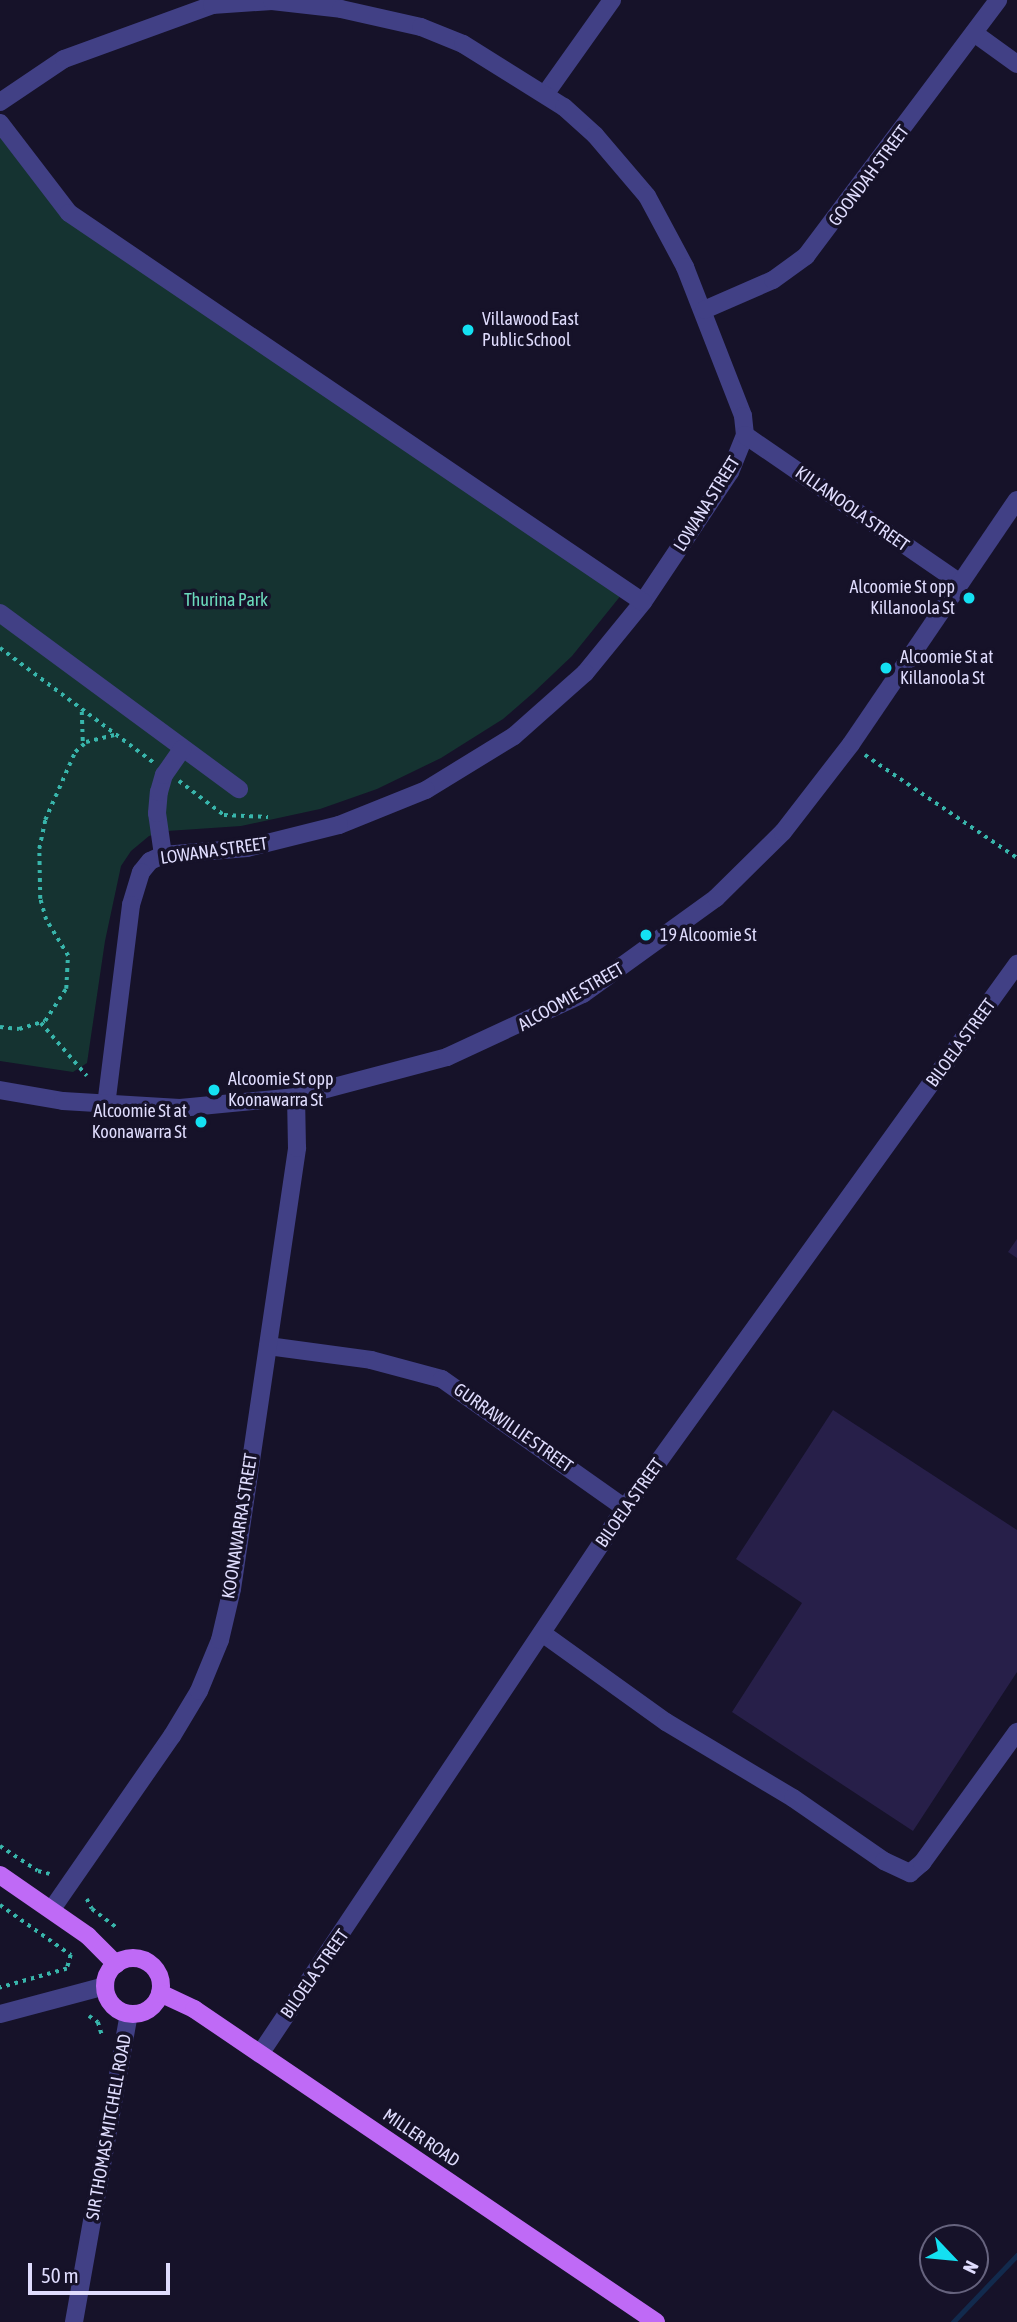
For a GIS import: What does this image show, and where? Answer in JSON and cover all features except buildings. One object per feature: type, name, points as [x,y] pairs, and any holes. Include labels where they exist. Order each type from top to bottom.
[{"type":"main road","points":[[0,1875],[52,1909],[116,1964]]},
{"type":"main road","points":[[132,1958],[148,1963],[159,1977],[160,1993],[151,2007],[129,2014],[115,2007],[105,1986],[116,1964],[132,1958]]},
{"type":"main road","name":"MILLER ROAD","points":[[160,1993],[194,2009],[656,2322]]},
{"type":"street","points":[[546,93],[612,0]]},
{"type":"street","name":"GOONDAH STREET","points":[[704,310],[773,280],[806,256],[998,0]]},
{"type":"street","name":"LOWANA STREET","points":[[0,102],[64,59],[211,2],[272,1],[389,19],[463,44],[546,93],[595,135],[647,196],[668,230],[704,310],[739,400],[745,435],[720,491],[643,602],[552,705],[472,765],[426,790],[339,825],[292,839],[247,848],[163,855],[150,861],[135,888],[106,1105]]},
{"type":"street","points":[[974,33],[1017,64]]},
{"type":"street","points":[[0,123],[69,213],[643,602]]},
{"type":"street","name":"KILLANOOLA STREET","points":[[745,435],[960,583]]},
{"type":"street","name":"ALCOOMIE STREET","points":[[0,1090],[106,1105],[180,1108],[296,1097],[406,1070],[481,1043],[583,994],[658,944],[748,868],[809,801],[1017,500]]},
{"type":"street","points":[[0,613],[239,789]]},
{"type":"street","points":[[163,855],[157,813],[166,771],[182,749]]},
{"type":"street","name":"BILOELA STREET","points":[[260,2054],[625,1508],[1017,964]]},
{"type":"street","name":"KOONAWARRA STREET","points":[[52,1909],[172,1736],[199,1691],[220,1640],[232,1590],[297,1148],[296,1097]]},
{"type":"street","name":"GURRAWILLIE STREET","points":[[268,1346],[371,1360],[442,1379],[625,1508]]},
{"type":"street","points":[[542,1633],[666,1723],[793,1798],[884,1861],[910,1873],[922,1863],[1017,1732]]},
{"type":"street","points":[[0,2014],[105,1986]]},
{"type":"street","name":"SIR THOMAS MITCHELL ROAD","points":[[74,2322],[129,2014]]},
{"type":"path","points":[[0,648],[225,814],[268,817]]},
{"type":"path","points":[[0,1027],[19,1029],[41,1023],[56,1009],[70,971],[68,956],[46,920],[40,899],[39,849],[52,800],[82,744],[81,710]]},
{"type":"path","points":[[82,744],[114,734]]},
{"type":"path","points":[[864,754],[1017,858]]},
{"type":"path","points":[[41,1023],[87,1076]]},
{"type":"path","points":[[0,1846],[38,1871],[50,1874]]},
{"type":"path","points":[[87,1899],[92,1909],[116,1927]]},
{"type":"path","points":[[0,1905],[71,1955],[67,1969],[0,1988]]},
{"type":"path","points":[[89,2016],[99,2022],[102,2035]]},
{"type":"green space","name":"Thurina Park","points":[[0,137],[62,217],[622,594],[572,656],[533,693],[503,719],[441,758],[377,789],[320,809],[241,826],[167,831],[149,836],[131,851],[121,866],[105,941],[87,1063],[73,1072],[0,1061]]},
{"type":"waterway","points":[[953,2322],[1017,2255]]},
{"type":"place","name":"Villawood East Public School","points":[[468,330]]},
{"type":"place","name":"Alcoomie St opp Killanoola St","points":[[969,598]]},
{"type":"place","name":"Alcoomie St at Killanoola St","points":[[886,668]]},
{"type":"place","name":"19 Alcoomie St","points":[[646,935]]},
{"type":"place","name":"Alcoomie St opp Koonawarra St","points":[[214,1090]]},
{"type":"place","name":"Alcoomie St at Koonawarra St","points":[[201,1122]]}]
